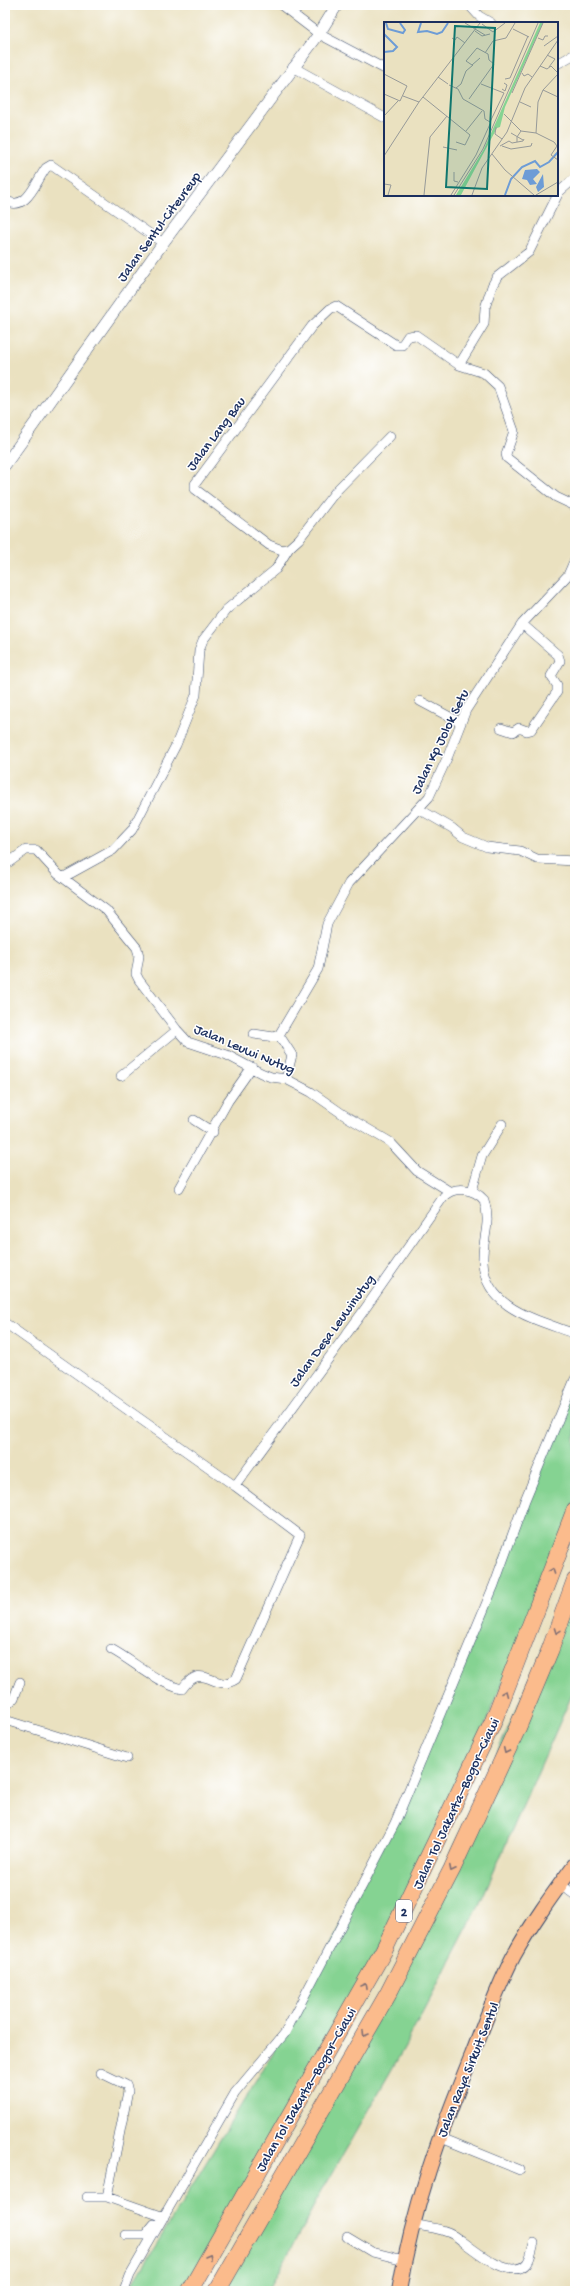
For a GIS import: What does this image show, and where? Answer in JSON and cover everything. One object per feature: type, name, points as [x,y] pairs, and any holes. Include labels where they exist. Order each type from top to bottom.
[{"type":"highway","name":"Jalan Tol Jakarta–Bogor–Ciawi","points":[[190,2291],[384,1950],[410,1898],[493,1722],[575,1510]]},
{"type":"highway","name":"Jalan Tol Jakarta–Bogor–Ciawi","points":[[217,2291],[388,1994],[452,1869],[517,1729],[550,1650],[575,1582]]},
{"type":"main road","name":"Jalan Raya Sirkuit Sentul","points":[[399,2291],[412,2224],[439,2137],[513,1958],[560,1884],[575,1864]]},
{"type":"street","points":[[281,5],[318,34],[384,69]]},
{"type":"street","name":"Jalan Sentul-Citeureup","points":[[5,465],[163,243],[318,34],[337,5]]},
{"type":"street","points":[[469,5],[479,16],[489,22]]},
{"type":"street","points":[[558,63],[575,54]]},
{"type":"street","points":[[293,67],[384,117]]},
{"type":"street","points":[[5,200],[16,205],[21,203],[27,198],[46,168],[51,165],[163,243]]},
{"type":"street","points":[[558,194],[575,178]]},
{"type":"street","points":[[557,196],[529,252],[498,277],[490,292],[485,308],[484,324],[459,365],[484,373],[498,386],[514,431],[506,454],[509,462],[556,497],[575,506]]},
{"type":"street","name":"Jalan Lang Bau","points":[[289,548],[282,550],[269,545],[200,494],[195,489],[194,484],[312,326],[330,308],[336,306],[396,345],[402,345],[408,336],[416,335],[459,365]]},
{"type":"street","points":[[64,878],[113,850],[132,830],[176,745],[196,695],[199,650],[203,640],[226,610],[276,569],[289,548],[299,539],[336,491],[390,436]]},
{"type":"street","name":"Jalan Kp Jolok Setu","points":[[276,1036],[318,968],[327,924],[350,883],[419,809],[437,782],[466,710],[522,624],[568,575],[575,559]]},
{"type":"street","points":[[501,728],[513,732],[519,728],[527,731],[531,730],[557,692],[557,685],[551,676],[560,661],[558,655],[522,624]]},
{"type":"street","points":[[420,701],[461,724]]},
{"type":"street","points":[[419,809],[452,828],[463,837],[487,847],[520,851],[537,859],[575,860]]},
{"type":"street","points":[[5,865],[26,850],[36,850],[64,878],[96,901],[128,934],[137,948],[139,956],[136,974],[177,1030]]},
{"type":"street","name":"Jalan Leuwi Nutug","points":[[121,1076],[177,1030],[188,1042],[227,1054],[271,1077],[286,1079],[311,1092],[390,1142],[417,1171],[449,1191]]},
{"type":"street","points":[[254,1034],[276,1036],[292,1055],[286,1079]]},
{"type":"street","points":[[179,1188],[213,1132],[228,1101],[252,1067]]},
{"type":"street","points":[[194,1120],[213,1132]]},
{"type":"street","points":[[472,1191],[482,1156],[502,1124]]},
{"type":"street","points":[[449,1191],[472,1191],[480,1195],[486,1207],[487,1233],[483,1261],[487,1280],[496,1296],[516,1309],[575,1334]]},
{"type":"street","name":"Jalan Desa Leuwinutug","points":[[235,1486],[362,1313],[449,1191]]},
{"type":"street","points":[[5,1323],[235,1486],[300,1535],[236,1679],[228,1684],[222,1684],[207,1677],[196,1676],[188,1680],[182,1689],[154,1678],[132,1660],[111,1649]]},
{"type":"street","points":[[124,2291],[130,2276],[161,2216],[234,2093],[285,2033],[395,1823],[491,1592],[525,1500],[575,1379]]},
{"type":"street","points":[[5,1707],[14,1698],[20,1682]]},
{"type":"street","points":[[5,1720],[127,1758]]},
{"type":"street","points":[[560,1884],[575,1895]]},
{"type":"street","points":[[101,2073],[126,2085],[128,2091],[107,2197]]},
{"type":"street","points":[[439,2137],[520,2170]]},
{"type":"street","points":[[87,2197],[107,2197],[161,2216]]},
{"type":"street","points":[[126,2235],[140,2236],[147,2234],[161,2216]]},
{"type":"street","points":[[412,2224],[449,2232],[478,2254],[495,2264],[511,2268],[520,2267],[528,2262],[534,2243]]},
{"type":"street","points":[[347,2237],[372,2252],[404,2260]]},
{"type":"green space","points":[[575,1379],[575,1510],[428,1861],[190,2291],[128,2291],[285,2033],[398,1815]]},
{"type":"green space","points":[[575,1580],[575,1688],[479,1905],[404,2048],[316,2202],[268,2291],[217,2291],[388,1994]]}]
